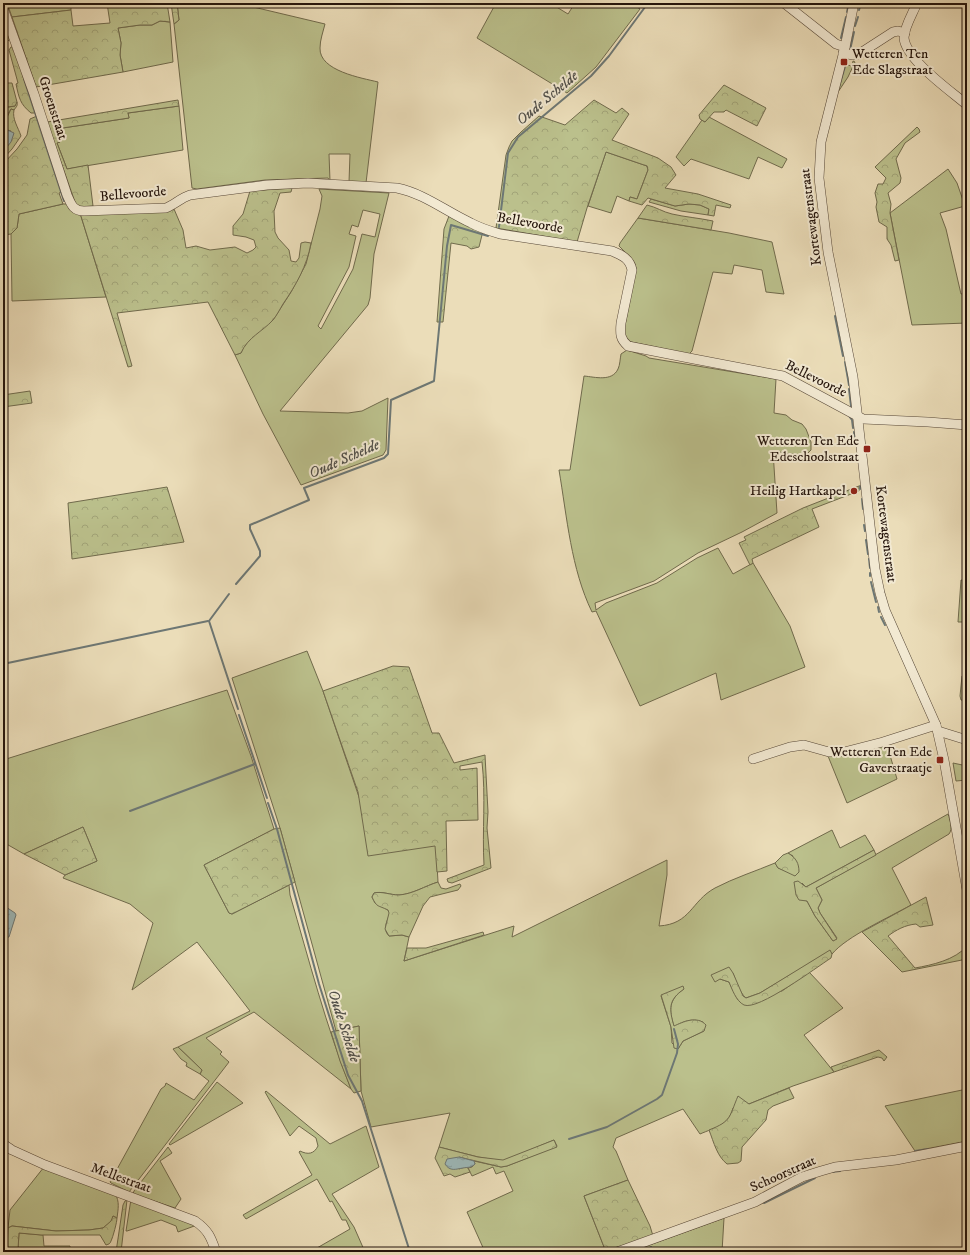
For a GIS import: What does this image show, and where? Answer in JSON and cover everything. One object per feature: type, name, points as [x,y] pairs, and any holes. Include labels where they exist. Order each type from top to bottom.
[{"type":"street","points":[[784,3],[836,44],[853,55],[859,54],[894,32],[898,31],[905,33]]},
{"type":"street","name":"Kortewagenstraat","points":[[854,3],[821,142],[819,178],[825,236],[850,358],[875,569],[880,593],[885,610],[937,728],[967,890]]},
{"type":"street","points":[[918,3],[905,33],[906,44],[919,63],[967,105]]},
{"type":"street","name":"Groenstraat","points":[[3,8],[67,195],[73,208],[80,211]]},
{"type":"street","name":"Bellevoorde","points":[[80,211],[166,208],[175,204],[180,199],[190,195],[267,185],[308,183],[397,188],[411,191],[471,223],[500,234],[612,251],[625,257],[631,265],[632,270],[620,332],[622,341],[628,346],[783,376],[863,419],[967,425]]},
{"type":"street","points":[[753,759],[790,747],[804,745],[829,752],[844,752],[937,728],[967,740]]},
{"type":"street","name":"Mellestraat","points":[[3,1144],[12,1150],[45,1165],[196,1221],[206,1228],[216,1252]]},
{"type":"street","name":"Schoorstraat","points":[[617,1252],[755,1202],[802,1178],[821,1171],[835,1167],[896,1160],[967,1146]]},
{"type":"green space","points":[[7,3],[82,3],[71,5],[71,10],[12,17]]},
{"type":"green space","points":[[107,3],[167,3],[170,22],[160,21],[152,25],[118,28],[121,43],[120,55],[123,72],[36,87],[12,17],[71,10],[73,26],[110,23]]},
{"type":"green space","points":[[171,3],[177,3],[179,20],[174,24]]},
{"type":"green space","points":[[177,3],[250,3],[249,6],[325,24],[320,48],[322,56],[326,62],[334,68],[352,76],[378,82],[366,183],[349,182],[350,154],[329,154],[330,181],[328,178],[265,180],[197,189],[192,188],[174,24],[179,20]]},
{"type":"green space","points":[[496,3],[550,3],[568,14],[575,3],[631,3],[640,9],[596,67],[567,93],[477,38]]},
{"type":"green space","points":[[160,21],[170,22],[173,62],[123,72],[120,55],[121,43],[118,28],[152,25]]},
{"type":"green space","points":[[7,23],[12,37],[8,41],[3,41],[3,25]]},
{"type":"green space","points":[[11,47],[15,47],[36,113],[31,113],[27,110],[19,97],[16,84],[18,83],[9,50]]},
{"type":"green space","points":[[846,58],[848,59],[847,65],[852,66],[853,61],[855,62],[848,77],[838,92]]},
{"type":"green space","points":[[3,81],[12,83],[17,102],[15,106],[7,107]]},
{"type":"green space","points":[[724,85],[766,108],[757,126],[726,110],[724,112],[714,112],[705,122],[700,119],[699,115]]},
{"type":"green space","points":[[178,100],[179,106],[128,113],[129,118],[56,129],[60,142],[57,143],[67,169],[88,165],[93,206],[81,207],[76,205],[47,122]]},
{"type":"green space","points":[[594,100],[616,113],[622,108],[629,114],[612,140],[658,158],[671,167],[676,175],[665,188],[698,194],[731,205],[730,208],[716,205],[714,216],[708,215],[709,209],[700,205],[689,204],[675,206],[648,198],[642,205],[629,201],[630,197],[637,199],[648,170],[647,166],[606,152],[577,242],[496,228],[506,155],[512,141],[539,116],[565,125]]},
{"type":"green space","points":[[16,102],[17,106],[14,110],[11,109],[7,116],[4,129],[3,108],[15,106]]},
{"type":"green space","points":[[179,106],[183,150],[67,169],[57,143],[60,142],[56,129],[129,118],[128,113]]},
{"type":"green space","points":[[11,109],[14,110],[15,120],[21,136],[3,159],[3,152],[11,131],[4,129],[4,124]]},
{"type":"green space","points":[[37,116],[62,192],[59,193],[63,204],[19,214],[17,228],[11,234],[3,235],[3,199],[6,198],[7,187],[7,182],[3,173],[3,171],[6,170],[4,163],[27,135],[30,119]]},
{"type":"green space","points":[[709,117],[787,159],[782,168],[758,157],[749,179],[691,159],[684,166],[676,157],[702,120],[705,122]]},
{"type":"green space","points":[[917,127],[920,132],[905,143],[896,159],[901,178],[900,183],[888,193],[891,204],[890,213],[899,260],[895,261],[891,245],[887,239],[887,227],[879,222],[876,207],[877,202],[875,193],[878,184],[883,184],[886,178],[875,167]]},
{"type":"green space","points":[[606,152],[647,166],[648,170],[637,199],[630,197],[629,201],[617,196],[611,213],[588,206]]},
{"type":"green space","points":[[948,169],[957,183],[965,206],[940,213],[946,229],[961,294],[967,293],[967,323],[912,325],[890,213]]},
{"type":"green space","points":[[292,188],[291,192],[280,193],[274,211],[275,232],[278,238],[289,250],[291,261],[296,262],[299,258],[301,243],[311,243],[307,260],[300,275],[273,320],[247,343],[241,353],[235,355],[208,302],[117,313],[132,366],[128,367],[80,213],[174,209],[183,230],[186,248],[196,246],[210,250],[235,247],[247,253],[256,247],[254,240],[233,235],[233,226],[243,214],[250,191]]},
{"type":"green space","points":[[319,189],[389,193],[374,254],[368,305],[280,411],[348,413],[362,411],[388,398],[386,450],[383,455],[301,485],[263,414],[235,355],[241,353],[252,336],[273,320],[291,292],[306,264],[322,196]],"holes":[[[363,210],[380,214],[375,237],[362,234],[353,269],[321,329],[318,326],[349,267],[356,236],[349,234],[352,225],[358,227]]]},
{"type":"green space","points":[[651,199],[675,206],[689,204],[700,205],[709,209],[708,215],[681,211],[649,202]]},
{"type":"green space","points":[[68,204],[80,213],[106,297],[12,301],[11,234],[17,228],[19,214]]},
{"type":"green space","points":[[647,205],[672,214],[713,221],[711,230],[638,218]]},
{"type":"green space","points":[[449,216],[483,231],[479,247],[471,249],[467,246],[451,243],[443,322],[437,322],[444,229]]},
{"type":"green space","points":[[638,218],[729,233],[772,242],[784,294],[766,292],[762,270],[734,265],[732,274],[713,272],[692,351],[689,354],[631,342],[626,337],[624,330],[636,269],[632,259],[619,246]]},
{"type":"green space","points":[[627,350],[649,358],[776,379],[774,413],[786,415],[792,420],[802,424],[806,429],[811,442],[811,450],[808,453],[799,455],[773,451],[777,513],[698,553],[654,581],[595,603],[596,610],[606,603],[657,583],[697,558],[718,548],[733,574],[753,563],[790,626],[805,667],[721,700],[716,673],[640,706],[596,611],[592,612],[579,578],[574,561],[559,470],[570,470],[584,376],[603,378],[612,376],[618,369],[621,354]]},
{"type":"green space","points":[[30,391],[32,403],[3,407],[3,395]]},
{"type":"green space","points":[[859,486],[859,491],[812,509],[819,527],[752,559],[753,563],[750,565],[739,543],[746,540],[744,537],[803,508]]},
{"type":"green space","points":[[167,487],[184,542],[72,559],[68,503]]},
{"type":"green space","points":[[961,580],[967,581],[967,622],[958,622]]},
{"type":"green space","points":[[307,651],[323,691],[360,800],[436,846],[438,882],[414,892],[399,895],[374,893],[372,897],[375,903],[388,910],[390,913],[385,928],[389,936],[402,935],[409,937],[404,961],[514,926],[512,937],[667,860],[667,875],[659,926],[670,924],[684,917],[707,893],[730,881],[775,863],[778,868],[790,872],[793,856],[788,853],[832,830],[840,848],[865,835],[874,850],[806,887],[802,883],[804,900],[807,901],[815,916],[833,941],[837,938],[820,913],[818,908],[822,900],[816,888],[948,814],[951,830],[949,834],[892,868],[911,905],[848,940],[832,954],[830,951],[760,993],[746,998],[740,990],[733,973],[720,979],[729,982],[738,1000],[782,991],[809,972],[843,1008],[804,1035],[834,1072],[793,1086],[749,1104],[733,1108],[731,1114],[725,1122],[700,1134],[683,1109],[616,1138],[613,1147],[628,1180],[584,1196],[606,1252],[485,1252],[467,1212],[513,1191],[504,1171],[496,1174],[493,1167],[472,1176],[468,1168],[475,1164],[474,1161],[501,1167],[507,1166],[557,1146],[554,1140],[503,1161],[478,1157],[439,1147],[450,1113],[371,1127],[361,1091],[359,1026],[336,1031],[280,828],[232,678]],"holes":[[[684,989],[672,1001],[671,1005],[671,1015],[674,1027],[681,1023],[695,1020],[703,1022],[704,1031],[683,1041],[678,1049],[672,1043],[671,1027],[661,996]]]},
{"type":"green space","points":[[393,666],[409,667],[432,733],[439,733],[454,763],[485,755],[488,812],[487,828],[491,868],[452,883],[448,882],[447,879],[484,865],[484,788],[482,762],[460,766],[460,770],[477,768],[478,820],[446,821],[447,871],[437,872],[435,846],[368,856],[358,792],[323,691]]},
{"type":"green space","points":[[962,676],[967,677],[967,701],[961,700],[960,696]]},
{"type":"green space","points":[[227,690],[251,756],[274,829],[204,865],[229,913],[232,914],[289,885],[290,895],[318,993],[351,1089],[254,1012],[206,1038],[222,1052],[220,1054],[229,1062],[129,1192],[110,1182],[161,1089],[166,1083],[194,1100],[209,1081],[200,1074],[202,1070],[178,1047],[250,1011],[197,942],[132,990],[153,923],[130,904],[63,878],[65,875],[97,861],[83,827],[24,854],[3,842],[3,760]]},
{"type":"green space","points":[[887,745],[897,779],[847,803],[828,756]]},
{"type":"green space","points":[[953,763],[967,766],[967,780],[956,781]]},
{"type":"green space","points":[[83,827],[97,861],[65,875],[24,854]]},
{"type":"green space","points":[[280,828],[295,882],[232,914],[229,913],[204,865],[274,829]]},
{"type":"green space","points":[[874,850],[876,855],[816,888],[822,900],[818,908],[820,913],[837,939],[833,941],[815,916],[807,901],[799,900],[796,895],[794,882],[798,881],[806,887]]},
{"type":"green space","points":[[788,853],[798,863],[799,872],[795,876],[778,868],[775,863],[783,855]]},
{"type":"green space","points":[[438,882],[441,888],[446,889],[460,884],[461,886],[458,890],[430,897],[423,906],[409,937],[402,935],[389,936],[385,929],[389,913],[388,910],[378,906],[375,903],[372,897],[374,893],[380,892],[399,895],[414,892]]},
{"type":"green space","points":[[926,897],[933,925],[920,927],[916,924],[908,925],[888,936],[915,968],[950,958],[962,951],[967,946],[967,959],[902,972],[862,932]]},
{"type":"green space","points":[[483,932],[484,935],[404,961],[407,948],[426,948]]},
{"type":"green space","points":[[830,950],[832,954],[831,958],[774,995],[751,1005],[744,1005],[739,1001],[729,982],[720,979],[715,982],[711,975],[729,967],[743,996],[746,998],[760,993]]},
{"type":"green space","points":[[683,986],[684,989],[675,997],[671,1005],[671,1015],[674,1026],[690,1020],[698,1020],[706,1025],[704,1031],[683,1041],[678,1049],[674,1048],[671,1027],[661,995]]},
{"type":"green space","points":[[359,1026],[361,1091],[354,1093],[340,1061],[331,1032]]},
{"type":"green space","points":[[178,1047],[202,1070],[200,1074],[186,1066],[187,1063],[181,1059],[173,1049]]},
{"type":"green space","points":[[879,1050],[887,1057],[884,1061],[882,1058],[878,1057],[834,1072],[831,1067]]},
{"type":"green space","points":[[217,1082],[243,1103],[170,1145],[169,1144]]},
{"type":"green space","points":[[789,1088],[794,1098],[773,1106],[768,1110],[766,1120],[742,1147],[741,1161],[738,1163],[727,1164],[718,1153],[709,1130],[722,1124],[729,1118],[738,1096],[749,1104]]},
{"type":"green space","points":[[967,1089],[967,1141],[915,1151],[885,1106]]},
{"type":"green space","points":[[266,1091],[330,1144],[366,1126],[379,1167],[332,1194],[354,1227],[365,1252],[310,1252],[350,1229],[346,1220],[342,1220],[332,1201],[330,1202],[317,1179],[246,1219],[243,1215],[312,1175],[299,1152],[310,1153],[315,1151],[318,1146],[316,1138],[299,1126],[290,1136],[265,1092]]},
{"type":"green space","points":[[554,1140],[557,1147],[507,1166],[501,1167],[459,1157],[459,1169],[465,1167],[468,1168],[470,1172],[455,1177],[450,1174],[444,1176],[435,1158],[439,1147],[478,1157],[503,1160]]},
{"type":"green space","points":[[168,1147],[172,1153],[160,1161],[181,1199],[175,1208],[133,1194]]},
{"type":"green space","points":[[44,1167],[115,1194],[118,1203],[117,1218],[113,1216],[112,1221],[103,1228],[89,1230],[56,1231],[12,1226],[8,1228],[10,1210]]},
{"type":"green space","points":[[628,1180],[650,1226],[653,1236],[606,1252],[584,1196]]},
{"type":"green space","points":[[131,1199],[197,1225],[178,1232],[176,1226],[161,1220],[126,1231]]},
{"type":"green space","points":[[127,1200],[121,1252],[116,1252],[123,1205]]},
{"type":"green space","points":[[113,1216],[117,1218],[116,1226],[111,1242],[106,1245],[100,1235],[41,1235],[19,1233],[18,1249],[7,1249],[8,1228],[12,1226],[56,1231],[89,1230],[103,1228],[111,1221]]},
{"type":"green space","points":[[724,1218],[722,1252],[630,1252]]},
{"type":"green space","points":[[19,1233],[43,1235],[44,1246],[70,1246],[70,1252],[7,1252],[7,1249],[18,1249]]},
{"type":"water","points":[[3,85],[8,101],[7,107],[3,108]]},
{"type":"water","points":[[3,128],[14,133],[11,142],[3,152]]},
{"type":"water","points":[[3,905],[16,915],[9,937],[3,938]]},
{"type":"water","points":[[459,1157],[474,1161],[475,1164],[469,1167],[453,1169],[447,1167],[445,1164],[447,1159]]},
{"type":"waterway","name":"Oude Schelde","points":[[499,227],[508,153],[518,137],[591,76],[609,56],[648,3]]},
{"type":"waterway","points":[[847,12],[849,3]]},
{"type":"waterway","points":[[859,10],[861,3]]},
{"type":"waterway","points":[[841,38],[846,17]]},
{"type":"waterway","points":[[855,26],[858,17]]},
{"type":"waterway","points":[[850,50],[854,32]]},
{"type":"waterway","points":[[839,87],[846,63]]},
{"type":"waterway","points":[[24,79],[64,201]]},
{"type":"waterway","name":"Oude Schelde","points":[[236,584],[260,556],[260,551],[250,529],[250,525],[309,500],[304,488],[384,458],[388,454],[391,400],[434,381],[447,246],[451,225],[488,236]]},
{"type":"waterway","points":[[835,316],[843,356]]},
{"type":"waterway","points":[[845,362],[849,385]]},
{"type":"waterway","points":[[849,389],[851,406]]},
{"type":"waterway","points":[[849,416],[852,420],[853,428]]},
{"type":"waterway","points":[[854,432],[855,444]]},
{"type":"waterway","points":[[862,499],[863,509]]},
{"type":"waterway","points":[[864,525],[865,531]]},
{"type":"waterway","points":[[866,540],[868,554]]},
{"type":"waterway","points":[[869,559],[870,568]]},
{"type":"waterway","points":[[871,582],[876,602]]},
{"type":"waterway","name":"Oude Schelde","points":[[229,594],[209,621],[238,709]]},
{"type":"waterway","points":[[878,607],[879,612]]},
{"type":"waterway","points":[[881,617],[885,625]]},
{"type":"waterway","points":[[3,664],[208,621]]},
{"type":"waterway","name":"Oude Schelde","points":[[239,715],[267,798]]},
{"type":"waterway","points":[[130,811],[255,764]]},
{"type":"waterway","name":"Oude Schelde","points":[[268,803],[277,829],[319,984],[348,1075],[362,1101],[410,1252]]},
{"type":"waterway","points":[[569,1139],[607,1127],[662,1095],[677,1053],[678,1044],[674,1029]]},
{"type":"waterway","points":[[915,1151],[928,1149]]},
{"type":"waterway","points":[[832,1172],[840,1171]]},
{"type":"waterway","points":[[764,1203],[815,1178]]},
{"type":"waterway","points":[[651,1247],[651,1252]]},
{"type":"place","name":"Wetteren Ten Ede Slagstraat","points":[[844,62]]},
{"type":"place","name":"Wetteren Ten Ede Edeschoolstraat","points":[[867,449]]},
{"type":"place","name":"Heilig Hartkapel","points":[[854,491]]},
{"type":"place","name":"Wetteren Ten Ede Gaverstraatje","points":[[940,760]]}]
